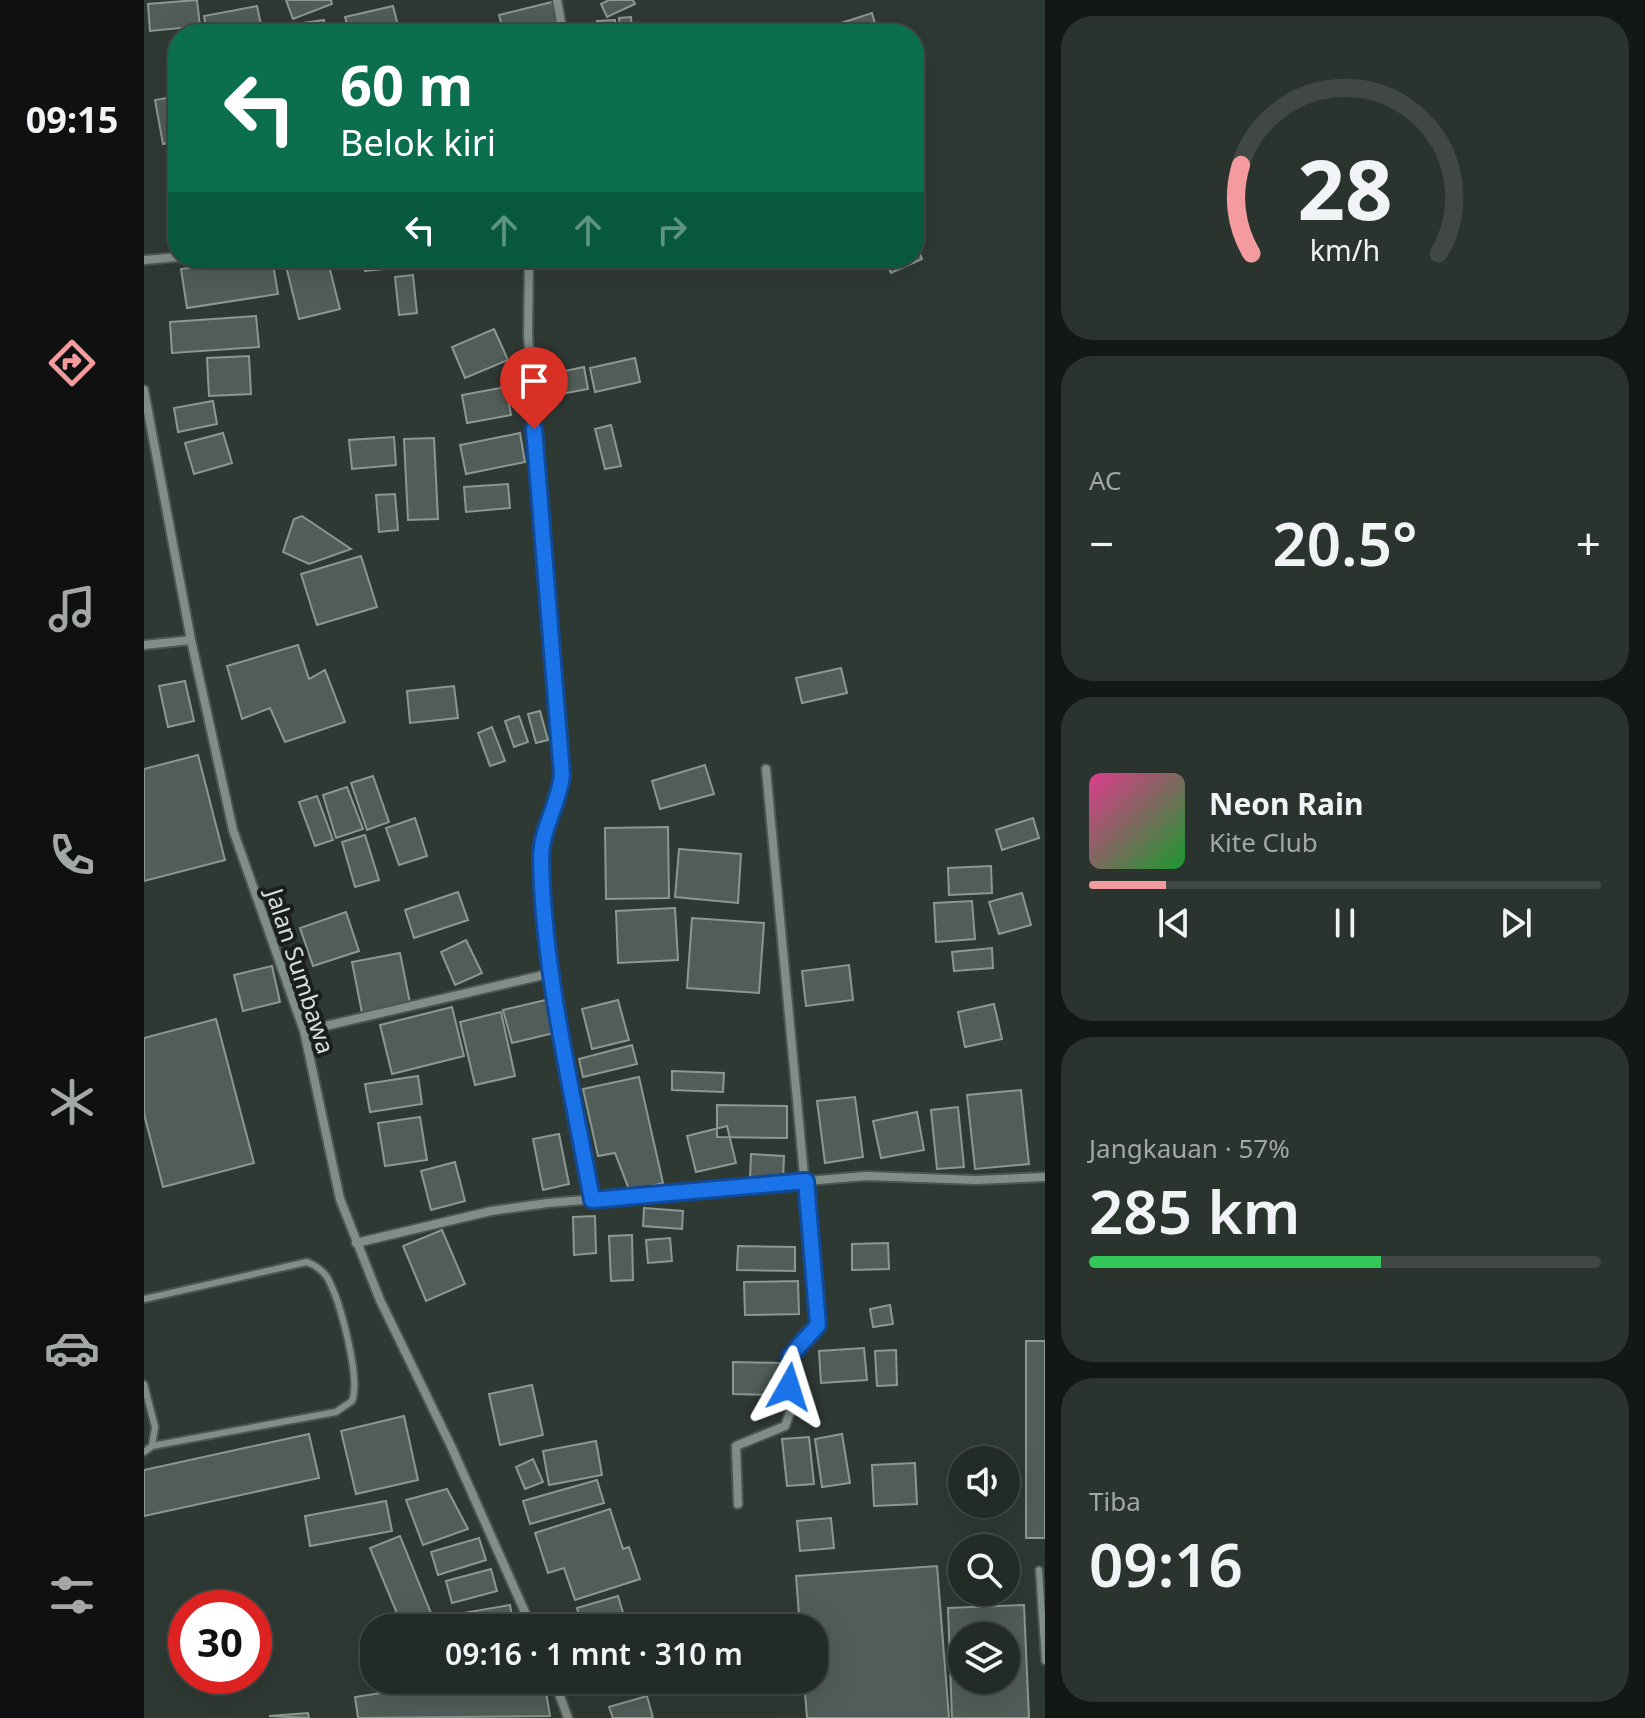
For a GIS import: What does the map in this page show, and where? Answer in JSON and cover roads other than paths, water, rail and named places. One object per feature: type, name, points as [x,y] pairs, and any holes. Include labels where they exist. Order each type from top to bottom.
[{"type":"street","points":[[557,0],[561,24]]},
{"type":"street","points":[[144,260],[168,258]]},
{"type":"street","points":[[529,268],[530,376],[562,775],[560,792],[543,837],[541,859],[552,973],[592,1200]]},
{"type":"street","name":"Jalan Sumbawa","points":[[144,390],[191,640],[233,830],[304,1031],[331,1165],[356,1243],[526,1614]]},
{"type":"street","points":[[144,645],[191,640]]},
{"type":"street","points":[[738,1504],[736,1446],[785,1426],[791,1410],[790,1356],[818,1325],[766,769]]},
{"type":"street","points":[[304,1031],[552,973]]},
{"type":"street","points":[[356,1243],[491,1211],[592,1200],[866,1176],[976,1180],[1045,1177]]},
{"type":"street","points":[[559,1694],[568,1718]]},
{"type":"lane","points":[[144,1299],[307,1262],[315,1265],[330,1285],[356,1384],[352,1401],[336,1412],[152,1446],[144,1452]]},
{"type":"lane","points":[[144,1384],[155,1427],[152,1446]]},
{"type":"lane","points":[[1039,1570],[1045,1661]]}]
